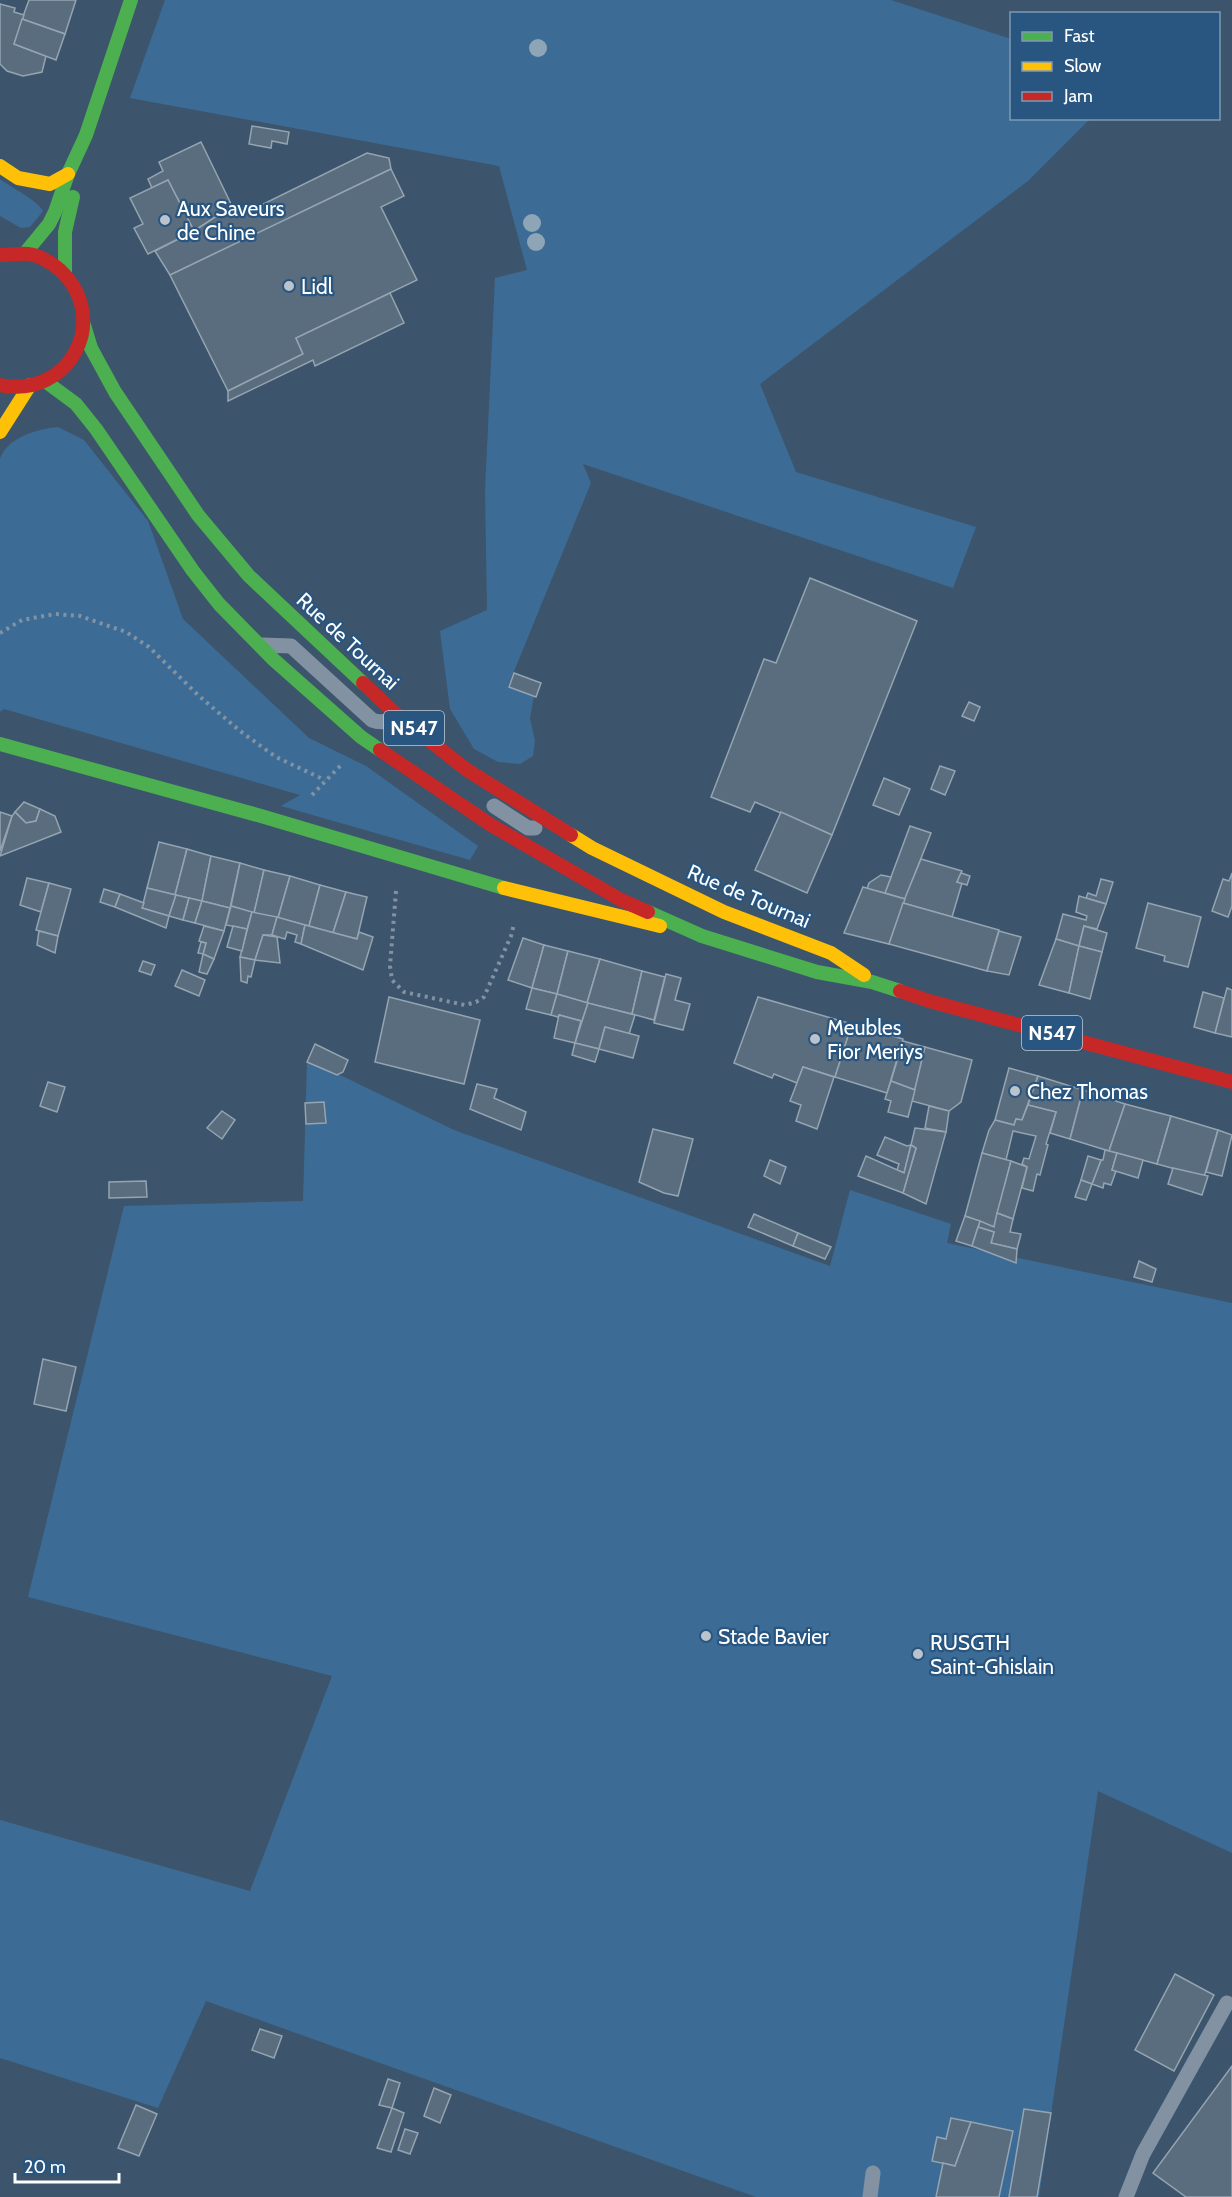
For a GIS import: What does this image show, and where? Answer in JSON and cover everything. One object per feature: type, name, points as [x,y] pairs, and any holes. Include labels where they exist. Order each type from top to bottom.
[{"type":"main road","points":[[65,272],[65,232],[86,135],[131,0]]},
{"type":"main road","points":[[13,253],[49,224],[86,135]]},
{"type":"main road","points":[[0,166],[18,178],[50,184],[68,174]]},
{"type":"main road","points":[[0,241],[13,253],[48,260],[65,272]]},
{"type":"main road","name":"Rue de Tournai","points":[[65,272],[76,288],[83,306],[84,325],[91,348],[115,392],[198,515],[249,576],[398,716],[467,770],[592,848],[723,912],[831,952],[872,982]]},
{"type":"main road","points":[[0,385],[30,386],[45,381],[60,372],[72,358],[81,342],[84,325]]},
{"type":"main road","name":"Rue de Tournai","points":[[45,381],[76,404],[96,429],[193,571],[219,604],[259,645],[361,737],[491,825],[621,900],[702,936]]},
{"type":"main road","points":[[0,432],[30,386]]},
{"type":"main road","name":"Rue de Tournai","points":[[0,744],[261,816],[523,893],[702,936],[817,972],[872,982],[929,1001],[1232,1082]]},
{"type":"lane","points":[[259,645],[291,646],[372,720],[379,723],[386,722],[398,716]]},
{"type":"lane","points":[[410,772],[437,773],[448,777]]},
{"type":"lane","points":[[478,796],[528,828],[537,828],[546,819]]},
{"type":"lane","points":[[1126,2197],[1143,2154],[1227,2003]]},
{"type":"lane","points":[[870,2197],[873,2173]]},
{"type":"path","points":[[0,633],[22,620],[55,614],[80,616],[109,625],[126,632],[149,647],[199,696],[276,757],[325,780],[349,758]]},
{"type":"path","points":[[399,857],[390,966],[392,980],[404,992],[465,1005],[477,1002],[484,997],[511,936],[523,893]]},
{"type":"shaded area","points":[[165,0],[891,0],[1010,39],[1010,120],[1089,120],[1028,181],[760,384],[796,472],[976,527],[953,588],[583,464],[591,483],[508,686],[534,696],[530,718],[535,741],[533,756],[520,764],[498,762],[474,749],[450,709],[440,631],[487,610],[485,491],[495,278],[527,270],[499,166],[130,98]]},
{"type":"shaded area","points":[[0,179],[30,198],[43,211],[30,227],[21,228],[0,216]]},
{"type":"shaded area","points":[[58,427],[84,440],[148,521],[183,619],[309,738],[366,766],[478,846],[470,860],[281,806],[300,795],[4,709],[0,712],[0,459],[9,445],[16,440],[33,432]]},
{"type":"shaded area","name":"Stade Bavier","points":[[307,1062],[340,1075],[454,1130],[830,1266],[850,1190],[951,1224],[947,1243],[1232,1303],[1232,1853],[1098,1791],[1039,2197],[756,2197],[206,2001],[158,2108],[0,2058],[0,1820],[250,1891],[332,1676],[28,1597],[124,1206],[303,1201]]},
{"type":"building","points":[[29,0],[76,0],[65,34],[22,19]]},
{"type":"building","points":[[0,4],[15,8],[14,12],[24,15],[14,44],[46,56],[42,72],[23,76],[7,71],[0,64]]},
{"type":"building","points":[[22,19],[65,34],[56,60],[14,44]]},
{"type":"building","points":[[252,126],[289,132],[287,144],[272,141],[271,148],[249,144]]},
{"type":"building","points":[[201,142],[232,206],[194,231],[168,180],[152,188],[148,179],[163,171],[159,162]]},
{"type":"building","points":[[367,153],[389,158],[391,169],[170,275],[155,251],[194,231],[232,206],[237,217]]},
{"type":"building","name":"Lidl","points":[[391,169],[404,196],[381,207],[417,280],[296,338],[303,354],[228,391],[170,275]]},
{"type":"building","name":"Aux Saveurs de Chine","points":[[168,180],[194,231],[148,254],[134,228],[143,224],[130,198]]},
{"type":"building","points":[[390,293],[404,323],[315,366],[313,360],[228,401],[228,391],[303,354],[296,338]]},
{"type":"building","points":[[810,578],[917,621],[832,835],[755,802],[750,812],[711,797],[764,659],[776,663]]},
{"type":"building","points":[[514,673],[541,683],[536,697],[509,687]]},
{"type":"building","points":[[969,702],[980,707],[974,721],[962,716]]},
{"type":"building","points":[[940,766],[955,771],[945,795],[931,789]]},
{"type":"building","points":[[884,778],[910,789],[899,815],[873,805]]},
{"type":"building","points":[[24,802],[40,809],[36,821],[26,823],[15,812]]},
{"type":"building","points":[[40,809],[55,816],[61,832],[0,856],[15,812],[26,823],[36,821]]},
{"type":"building","points":[[0,812],[12,816],[0,851]]},
{"type":"building","points":[[781,812],[832,835],[807,893],[755,870]]},
{"type":"building","points":[[910,826],[931,833],[905,899],[885,893]]},
{"type":"building","points":[[159,842],[187,849],[175,895],[147,888]]},
{"type":"building","points":[[187,849],[211,856],[202,901],[175,895]]},
{"type":"building","points":[[211,856],[240,863],[230,908],[202,901]]},
{"type":"building","points":[[921,859],[962,871],[957,882],[962,883],[952,917],[903,903]]},
{"type":"building","points":[[240,863],[264,870],[254,913],[231,906]]},
{"type":"building","points":[[264,870],[290,876],[278,918],[254,913]]},
{"type":"building","points":[[961,873],[970,876],[967,885],[957,882]]},
{"type":"building","points":[[1232,873],[1232,906],[1228,917],[1212,911],[1223,879],[1229,881]]},
{"type":"building","points":[[881,875],[891,877],[885,893],[867,889],[869,883]]},
{"type":"building","points":[[290,876],[320,885],[309,926],[278,918]]},
{"type":"building","points":[[27,878],[49,883],[41,912],[20,905]]},
{"type":"building","points":[[1101,879],[1113,882],[1106,904],[1086,898],[1088,893],[1096,896]]},
{"type":"building","points":[[49,883],[71,889],[58,936],[36,930]]},
{"type":"building","points":[[320,885],[346,892],[333,933],[309,926]]},
{"type":"building","points":[[863,887],[905,899],[889,944],[844,933]]},
{"type":"building","points":[[147,888],[176,895],[169,916],[142,908]]},
{"type":"building","points":[[104,889],[120,894],[115,907],[100,902]]},
{"type":"building","points":[[346,892],[367,897],[357,939],[333,933]]},
{"type":"building","points":[[120,894],[144,903],[142,908],[169,916],[166,928],[115,907]]},
{"type":"building","points":[[176,895],[189,898],[183,920],[169,916]]},
{"type":"building","points":[[1079,896],[1106,904],[1097,929],[1084,926],[1079,946],[1056,939],[1063,914],[1086,920],[1087,916],[1076,912]]},
{"type":"building","points":[[189,898],[202,901],[195,923],[183,920]]},
{"type":"building","points":[[202,901],[230,908],[224,931],[195,923]]},
{"type":"building","points":[[903,903],[999,930],[987,971],[889,944]]},
{"type":"building","points":[[1148,903],[1201,917],[1188,967],[1164,961],[1165,956],[1136,948]]},
{"type":"building","points":[[231,906],[252,912],[247,929],[226,925]]},
{"type":"building","points":[[252,912],[277,917],[272,935],[263,935],[255,960],[240,957]]},
{"type":"building","points":[[277,917],[305,925],[301,944],[295,942],[297,935],[287,932],[285,939],[272,935]]},
{"type":"building","points":[[305,925],[357,939],[359,932],[373,937],[363,970],[301,944]]},
{"type":"building","points":[[204,926],[224,931],[214,959],[203,954],[206,943],[199,941]]},
{"type":"building","points":[[233,926],[247,929],[242,951],[227,947]]},
{"type":"building","points":[[1084,926],[1107,933],[1102,952],[1079,946]]},
{"type":"building","points":[[39,931],[58,936],[55,953],[37,945]]},
{"type":"building","points":[[999,931],[1021,937],[1009,975],[987,971]]},
{"type":"building","points":[[263,935],[277,937],[280,963],[255,960]]},
{"type":"building","points":[[523,938],[544,945],[532,988],[508,980]]},
{"type":"building","points":[[1056,939],[1079,946],[1069,993],[1039,985]]},
{"type":"building","points":[[201,942],[206,943],[203,954],[198,953]]},
{"type":"building","points":[[544,945],[568,951],[557,994],[532,988]]},
{"type":"building","points":[[1079,946],[1102,952],[1090,999],[1069,993]]},
{"type":"building","points":[[568,951],[600,959],[587,1003],[557,994]]},
{"type":"building","points":[[203,954],[214,959],[207,974],[199,972]]},
{"type":"building","points":[[240,957],[255,960],[251,977],[248,976],[247,983],[241,981]]},
{"type":"building","points":[[600,959],[642,971],[632,1014],[587,1003]]},
{"type":"building","points":[[143,961],[155,965],[151,975],[139,971]]},
{"type":"building","points":[[182,970],[205,980],[199,996],[175,986]]},
{"type":"building","points":[[642,971],[665,977],[654,1020],[632,1014]]},
{"type":"building","points":[[666,974],[681,978],[675,1000],[690,1004],[683,1030],[654,1023]]},
{"type":"building","points":[[532,988],[557,994],[551,1015],[526,1009]]},
{"type":"building","points":[[1227,988],[1232,990],[1232,1037],[1215,1033]]},
{"type":"building","points":[[1203,992],[1224,998],[1215,1033],[1194,1027]]},
{"type":"building","points":[[557,994],[588,1003],[582,1021],[551,1015]]},
{"type":"building","points":[[389,997],[480,1020],[464,1084],[375,1062]]},
{"type":"building","points":[[758,997],[852,1024],[835,1077],[803,1067],[797,1083],[774,1074],[772,1078],[734,1063]]},
{"type":"building","points":[[588,1003],[635,1015],[629,1034],[605,1027],[599,1049],[575,1043]]},
{"type":"building","points":[[559,1015],[581,1021],[575,1043],[554,1038]]},
{"type":"building","points":[[852,1024],[903,1039],[887,1093],[835,1077]]},
{"type":"building","points":[[605,1027],[639,1036],[633,1058],[599,1049]]},
{"type":"building","points":[[903,1041],[925,1047],[915,1090],[891,1081]]},
{"type":"building","points":[[575,1043],[599,1049],[595,1062],[572,1055]]},
{"type":"building","points":[[315,1044],[348,1060],[343,1072],[337,1075],[307,1062]]},
{"type":"building","points":[[925,1047],[972,1060],[961,1102],[949,1111],[912,1101]]},
{"type":"building","points":[[803,1067],[834,1077],[817,1129],[796,1121],[801,1105],[790,1101]]},
{"type":"building","points":[[1009,1068],[1038,1076],[1022,1120],[1016,1119],[1014,1125],[995,1120]]},
{"type":"building","points":[[1038,1076],[1083,1090],[1070,1139],[1050,1133],[1056,1112],[1028,1105]]},
{"type":"building","points":[[891,1081],[915,1090],[908,1117],[888,1112],[891,1101],[885,1099]]},
{"type":"building","points":[[48,1082],[65,1087],[57,1112],[40,1106]]},
{"type":"building","points":[[477,1084],[497,1089],[494,1098],[526,1112],[521,1130],[470,1109]]},
{"type":"building","points":[[1083,1090],[1125,1104],[1109,1151],[1070,1139]]},
{"type":"building","points":[[324,1102],[326,1123],[306,1124],[305,1103]]},
{"type":"building","points":[[1125,1104],[1171,1116],[1157,1164],[1109,1151]]},
{"type":"building","points":[[1028,1105],[1056,1112],[1046,1144],[1048,1145],[1040,1175],[1037,1174],[1033,1191],[1022,1188],[1027,1167],[1022,1164],[1024,1158],[1029,1159],[1036,1136],[1013,1131],[1006,1160],[982,1153],[989,1130],[995,1120],[1014,1125],[1016,1119],[1022,1120]]},
{"type":"building","points":[[929,1106],[949,1111],[946,1132],[925,1128]]},
{"type":"building","points":[[222,1111],[235,1120],[222,1139],[207,1128]]},
{"type":"building","points":[[1171,1116],[1218,1130],[1204,1177],[1157,1164]]},
{"type":"building","points":[[915,1128],[946,1132],[926,1204],[903,1193],[916,1148],[911,1145]]},
{"type":"building","points":[[653,1129],[693,1139],[678,1196],[664,1193],[639,1182]]},
{"type":"building","points":[[1218,1130],[1232,1135],[1222,1176],[1206,1172]]},
{"type":"building","points":[[885,1137],[907,1146],[911,1145],[904,1173],[897,1170],[899,1164],[877,1155]]},
{"type":"building","points":[[911,1145],[916,1148],[903,1193],[858,1176],[866,1156],[904,1173]]},
{"type":"building","points":[[1105,1150],[1117,1153],[1112,1170],[1116,1171],[1111,1185],[1104,1183],[1103,1188],[1092,1184]]},
{"type":"building","points":[[982,1153],[1011,1161],[994,1227],[965,1216]]},
{"type":"building","points":[[1117,1153],[1143,1160],[1138,1178],[1112,1170]]},
{"type":"building","points":[[1088,1156],[1101,1160],[1092,1184],[1081,1180]]},
{"type":"building","points":[[770,1160],[786,1167],[780,1184],[764,1176]]},
{"type":"building","points":[[1011,1161],[1027,1167],[1013,1219],[997,1213]]},
{"type":"building","points":[[1173,1168],[1208,1176],[1202,1195],[1168,1184]]},
{"type":"building","points":[[1081,1180],[1092,1184],[1086,1200],[1075,1197]]},
{"type":"building","points":[[146,1181],[147,1197],[109,1198],[109,1182]]},
{"type":"building","points":[[997,1213],[1013,1219],[1010,1232],[1021,1234],[1017,1249],[991,1243],[994,1232],[978,1227],[980,1221],[994,1227]]},
{"type":"building","points":[[754,1214],[798,1233],[793,1246],[748,1227]]},
{"type":"building","points":[[965,1216],[980,1221],[972,1246],[956,1241]]},
{"type":"building","points":[[978,1227],[994,1232],[991,1243],[1017,1249],[1016,1263],[972,1246]]},
{"type":"building","points":[[798,1233],[831,1247],[825,1259],[793,1246]]},
{"type":"building","points":[[1139,1261],[1156,1269],[1152,1282],[1134,1277]]},
{"type":"building","points":[[43,1359],[76,1367],[66,1411],[34,1404]]},
{"type":"building","points":[[1175,1974],[1214,1995],[1174,2071],[1135,2050]]},
{"type":"building","points":[[260,2029],[282,2036],[274,2058],[252,2050]]},
{"type":"building","points":[[1232,2066],[1232,2197],[1186,2197],[1153,2173]]},
{"type":"building","points":[[388,2079],[400,2083],[392,2108],[379,2105]]},
{"type":"building","points":[[434,2088],[451,2095],[440,2123],[424,2116]]},
{"type":"building","points":[[136,2105],[157,2114],[139,2156],[118,2148]]},
{"type":"building","points":[[392,2108],[404,2113],[391,2152],[377,2148]]},
{"type":"building","points":[[1024,2109],[1051,2113],[1037,2197],[1009,2197]]},
{"type":"building","points":[[951,2118],[971,2122],[955,2166],[932,2161],[937,2137],[946,2139]]},
{"type":"building","points":[[971,2122],[1013,2131],[999,2197],[936,2197],[943,2163],[955,2166]]},
{"type":"building","points":[[405,2129],[418,2133],[410,2154],[398,2150]]},
{"type":"traffic: fast","points":[[26,252],[49,224],[55,212],[68,174],[86,135],[131,0]]},
{"type":"traffic: fast","points":[[65,272],[65,232],[73,197]]},
{"type":"traffic: fast","points":[[84,325],[91,348],[115,392],[198,515],[249,576],[363,683]]},
{"type":"traffic: fast","points":[[45,381],[76,404],[96,429],[193,571],[219,604],[274,660],[361,737],[380,750]]},
{"type":"traffic: fast","points":[[0,744],[261,816],[504,888]]},
{"type":"traffic: fast","points":[[648,912],[702,936],[817,972],[872,982],[900,991]]},
{"type":"traffic: slow","points":[[0,166],[18,178],[50,184],[68,174]]},
{"type":"traffic: slow","points":[[0,432],[30,385]]},
{"type":"traffic: slow","points":[[571,835],[592,848],[724,912],[831,953],[864,975]]},
{"type":"traffic: slow","points":[[504,888],[660,926]]},
{"type":"traffic: jam","points":[[0,255],[32,255],[53,265],[60,270],[75,290],[82,311],[82,332],[76,351],[63,368],[46,380],[25,386],[0,385]]},
{"type":"traffic: jam","points":[[363,683],[398,716],[467,770],[571,835]]},
{"type":"traffic: jam","points":[[380,750],[491,825],[621,900],[648,912]]},
{"type":"traffic: jam","points":[[900,991],[929,1001],[1232,1082]]},
{"type":"place","name":"Aux Saveurs de Chine","points":[[165,220]]},
{"type":"place","name":"Lidl","points":[[289,286]]},
{"type":"place","name":"Meubles Fior Meriys","points":[[815,1039]]},
{"type":"place","name":"Chez Thomas","points":[[1015,1091]]},
{"type":"place","name":"Stade Bavier","points":[[706,1636]]},
{"type":"place","name":"RUSGTH Saint-Ghislain","points":[[918,1654]]}]
